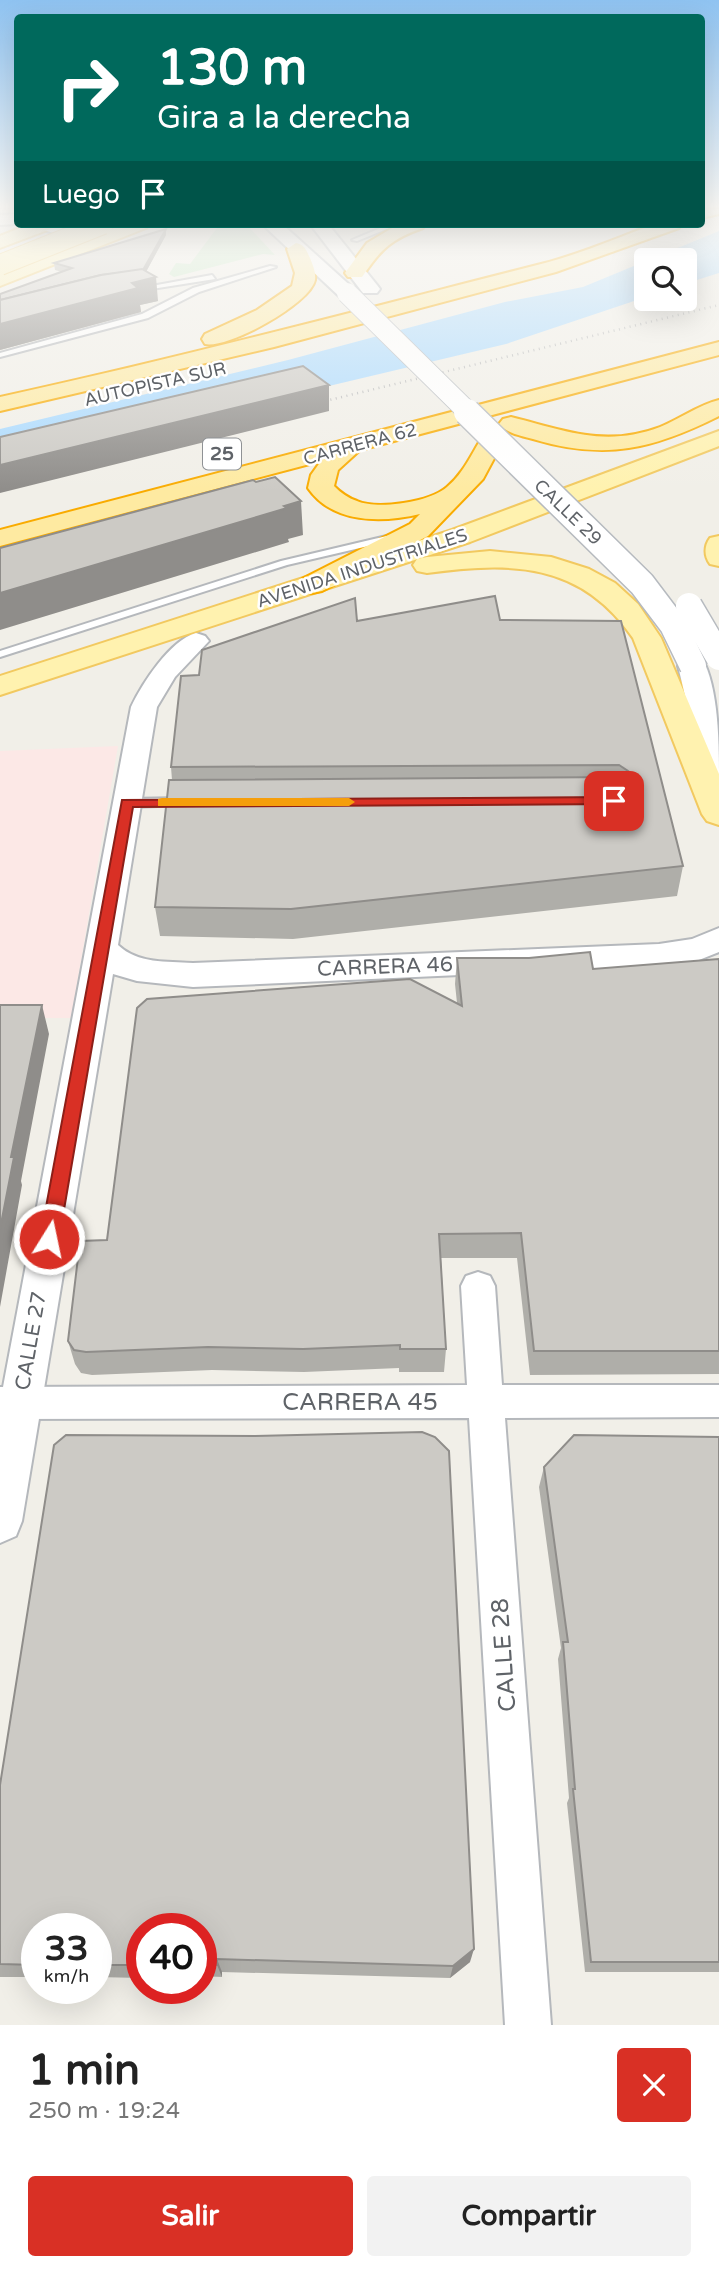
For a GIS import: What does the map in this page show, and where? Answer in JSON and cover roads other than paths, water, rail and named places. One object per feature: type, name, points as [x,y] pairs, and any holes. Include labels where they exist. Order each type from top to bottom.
[{"type":"highway","points":[[142,372],[283,304]]},
{"type":"highway","name":"AUTOPISTA SUR","points":[[0,404],[356,321],[417,304]]},
{"type":"highway","name":"AUTOPISTA SUR","points":[[0,421],[362,333],[452,304]]},
{"type":"highway","points":[[533,375],[719,328]]},
{"type":"highway","name":"CARRERA 62","points":[[0,538],[719,348]]},
{"type":"highway","points":[[631,373],[691,376]]},
{"type":"highway","name":"CARRERA 62","points":[[409,406],[469,391]]},
{"type":"highway","points":[[312,585],[419,530],[467,482],[493,442],[547,438],[572,443],[610,444],[643,440],[662,435],[717,399]]},
{"type":"highway","points":[[351,446],[336,458],[321,478],[321,488],[341,504],[362,510],[401,510],[436,502],[455,494]]},
{"type":"main road","name":"CALLE 29","points":[[373,304],[493,442],[642,584],[706,662],[719,772]]},
{"type":"main road","name":"AVENIDA INDUSTRIALES","points":[[0,686],[461,536],[719,438]]},
{"type":"main road","name":"AVENIDA INDUSTRIALES","points":[[0,706],[421,565],[719,459]]},
{"type":"main road","points":[[719,544],[719,558]]},
{"type":"main road","points":[[421,565],[484,558],[547,563],[570,570],[615,599],[631,613],[647,638],[719,814]]},
{"type":"street","name":"CALLE 27","points":[[0,1521],[10,1403],[144,707],[152,690],[178,657],[196,641]]},
{"type":"street","name":"CARRERA 46","points":[[100,946],[117,963],[137,970],[193,975],[659,955],[699,949],[719,939]]},
{"type":"street","name":"CALLE 28","points":[[478,1286],[528,2025]]},
{"type":"street","name":"CARRERA 45","points":[[10,1403],[719,1401]]},
{"type":"lane","points":[[0,355],[145,316],[170,304]]},
{"type":"lane","points":[[165,505],[192,487]]},
{"type":"lane","points":[[0,654],[284,563],[419,530]]},
{"type":"lane","points":[[127,803],[201,802]]},
{"type":"water","points":[[499,304],[627,304],[506,344],[0,464],[0,429],[288,360]]},
{"type":"railway","points":[[309,405],[719,305]]}]
